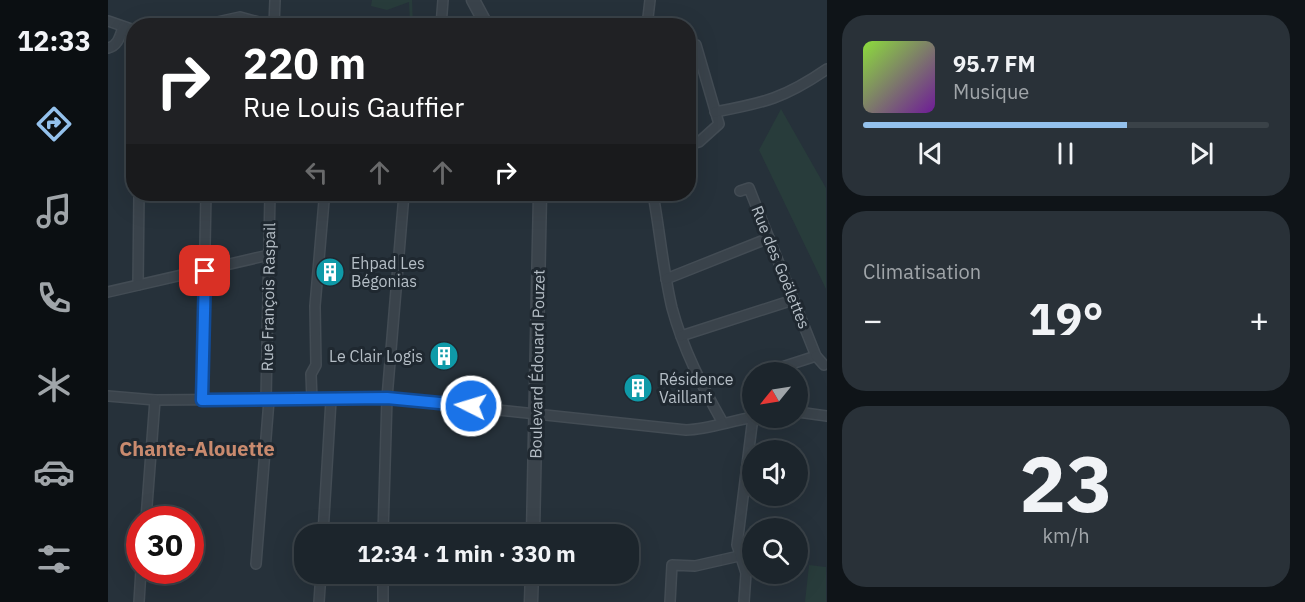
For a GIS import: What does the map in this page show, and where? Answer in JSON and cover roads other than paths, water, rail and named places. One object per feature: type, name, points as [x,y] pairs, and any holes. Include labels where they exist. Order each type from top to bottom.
[{"type":"street","points":[[274,18],[275,0]]},
{"type":"street","points":[[442,18],[443,0]]},
{"type":"street","points":[[473,0],[483,18]]},
{"type":"street","points":[[648,18],[650,0]]},
{"type":"street","points":[[108,21],[126,28]]},
{"type":"street","points":[[108,48],[113,47],[119,40],[123,27]]},
{"type":"street","points":[[696,45],[719,124],[696,143]]},
{"type":"street","points":[[716,112],[769,102],[794,90],[826,69]]},
{"type":"street","name":"Rue des Goëlettes","points":[[740,191],[749,188],[816,356]]},
{"type":"street","points":[[138,285],[139,201]]},
{"type":"street","points":[[202,400],[206,201]]},
{"type":"street","name":"Rue François Raspail","points":[[256,564],[268,400],[270,201]]},
{"type":"street","points":[[312,400],[311,374],[316,365],[315,306],[324,201]]},
{"type":"street","points":[[383,524],[387,398],[403,201]]},
{"type":"street","name":"Boulevard Édouard Pouzet","points":[[533,524],[537,436],[535,412],[540,201]]},
{"type":"street","points":[[654,201],[666,279],[681,336],[694,369],[723,423]]},
{"type":"street","points":[[666,279],[769,238]]},
{"type":"street","points":[[108,292],[269,255]]},
{"type":"street","points":[[681,336],[794,300]]},
{"type":"street","points":[[797,362],[816,356],[824,365]]},
{"type":"street","points":[[108,396],[155,400],[387,398],[535,412],[686,430],[712,427],[742,419]]},
{"type":"street","points":[[147,506],[155,400]]},
{"type":"street","points":[[324,524],[331,400]]},
{"type":"street","points":[[808,413],[826,416]]},
{"type":"street","points":[[744,602],[746,573],[737,546],[752,428]]},
{"type":"street","points":[[670,602],[672,565],[695,566],[739,556]]},
{"type":"street","points":[[139,602],[140,584]]},
{"type":"street","points":[[319,602],[320,584]]},
{"type":"street","points":[[383,584],[383,602]]},
{"type":"street","points":[[531,602],[532,584]]},
{"type":"place","name":"Ehpad Les Bégonias","points":[[330,272]]},
{"type":"place","name":"Le Clair Logis","points":[[444,356]]},
{"type":"place","name":"Résidence Vaillant","points":[[638,388]]},
{"type":"district","name":"Chante-Alouette","points":[[197,448]]}]
